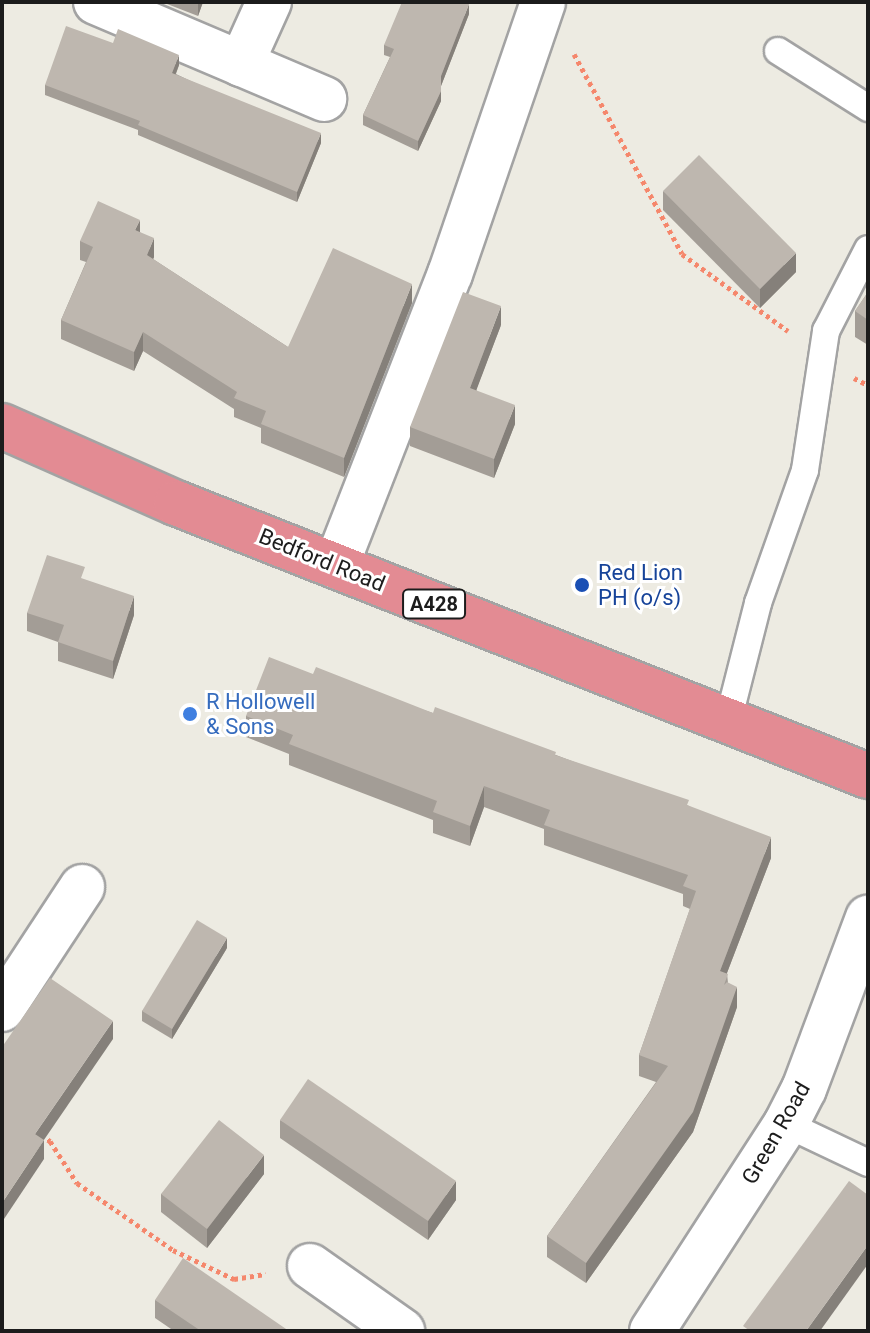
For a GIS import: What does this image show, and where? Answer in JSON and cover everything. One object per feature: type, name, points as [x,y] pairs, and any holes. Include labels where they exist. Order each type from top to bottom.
[{"type":"highway","name":"Bedford Road","points":[[2,426],[176,503],[868,776]]},
{"type":"street","points":[[96,2],[324,99]]},
{"type":"street","points":[[241,64],[269,2]]},
{"type":"street","points":[[336,566],[450,274],[543,2]]},
{"type":"street","points":[[2,1009],[82,887]]},
{"type":"street","name":"Green Road","points":[[652,1331],[786,1124],[804,1089],[868,918]]},
{"type":"street","points":[[310,1266],[402,1331]]},
{"type":"lane","points":[[778,51],[868,108]]},
{"type":"lane","points":[[728,721],[758,603],[805,470],[826,331],[868,249]]},
{"type":"lane","points":[[786,1124],[868,1163]]},
{"type":"path","points":[[569,44],[682,254],[822,356],[868,385]]},
{"type":"path","points":[[38,1134],[50,1141],[77,1183],[173,1250],[234,1279],[310,1266]]},
{"type":"building","points":[[402,2],[469,4],[441,76],[441,91],[418,141],[363,115],[394,49],[384,45]]},
{"type":"building","points":[[66,26],[113,43],[118,29],[179,55],[172,73],[321,133],[297,192],[138,125],[140,121],[45,85]]},
{"type":"building","points":[[699,155],[796,253],[760,289],[663,191]]},
{"type":"building","points":[[98,201],[140,220],[135,230],[154,238],[147,255],[288,347],[333,248],[412,284],[344,458],[261,424],[266,411],[234,398],[237,392],[143,332],[134,352],[61,320],[93,247],[80,241]]},
{"type":"building","points":[[463,292],[501,306],[470,388],[515,405],[494,459],[410,427]]},
{"type":"building","points":[[868,292],[868,320],[855,311]]},
{"type":"building","points":[[47,555],[85,567],[81,578],[134,596],[113,661],[58,642],[64,625],[27,613]]},
{"type":"building","points":[[269,657],[313,674],[316,667],[433,713],[435,707],[556,752],[555,755],[689,800],[687,805],[771,837],[720,971],[728,974],[724,985],[727,982],[737,987],[693,1112],[586,1263],[547,1236],[668,1066],[639,1055],[696,891],[683,886],[688,875],[544,825],[550,810],[484,786],[470,826],[433,812],[437,801],[289,744],[293,735],[246,716]]},
{"type":"building","points":[[197,920],[227,938],[172,1029],[142,1011]]},
{"type":"building","points":[[50,978],[113,1021],[35,1134],[44,1140],[2,1203],[2,1047]]},
{"type":"building","points":[[308,1079],[456,1181],[428,1221],[280,1120]]},
{"type":"building","points":[[219,1120],[264,1155],[207,1229],[161,1194]]},
{"type":"building","points":[[849,1181],[868,1195],[868,1245],[806,1331],[750,1331],[743,1326]]},
{"type":"building","points":[[183,1258],[289,1331],[201,1331],[155,1300]]},
{"type":"place","name":"Red Lion PH (o/s)","points":[[582,585]]},
{"type":"place","name":"R Hollowell & Sons","points":[[190,714]]}]
